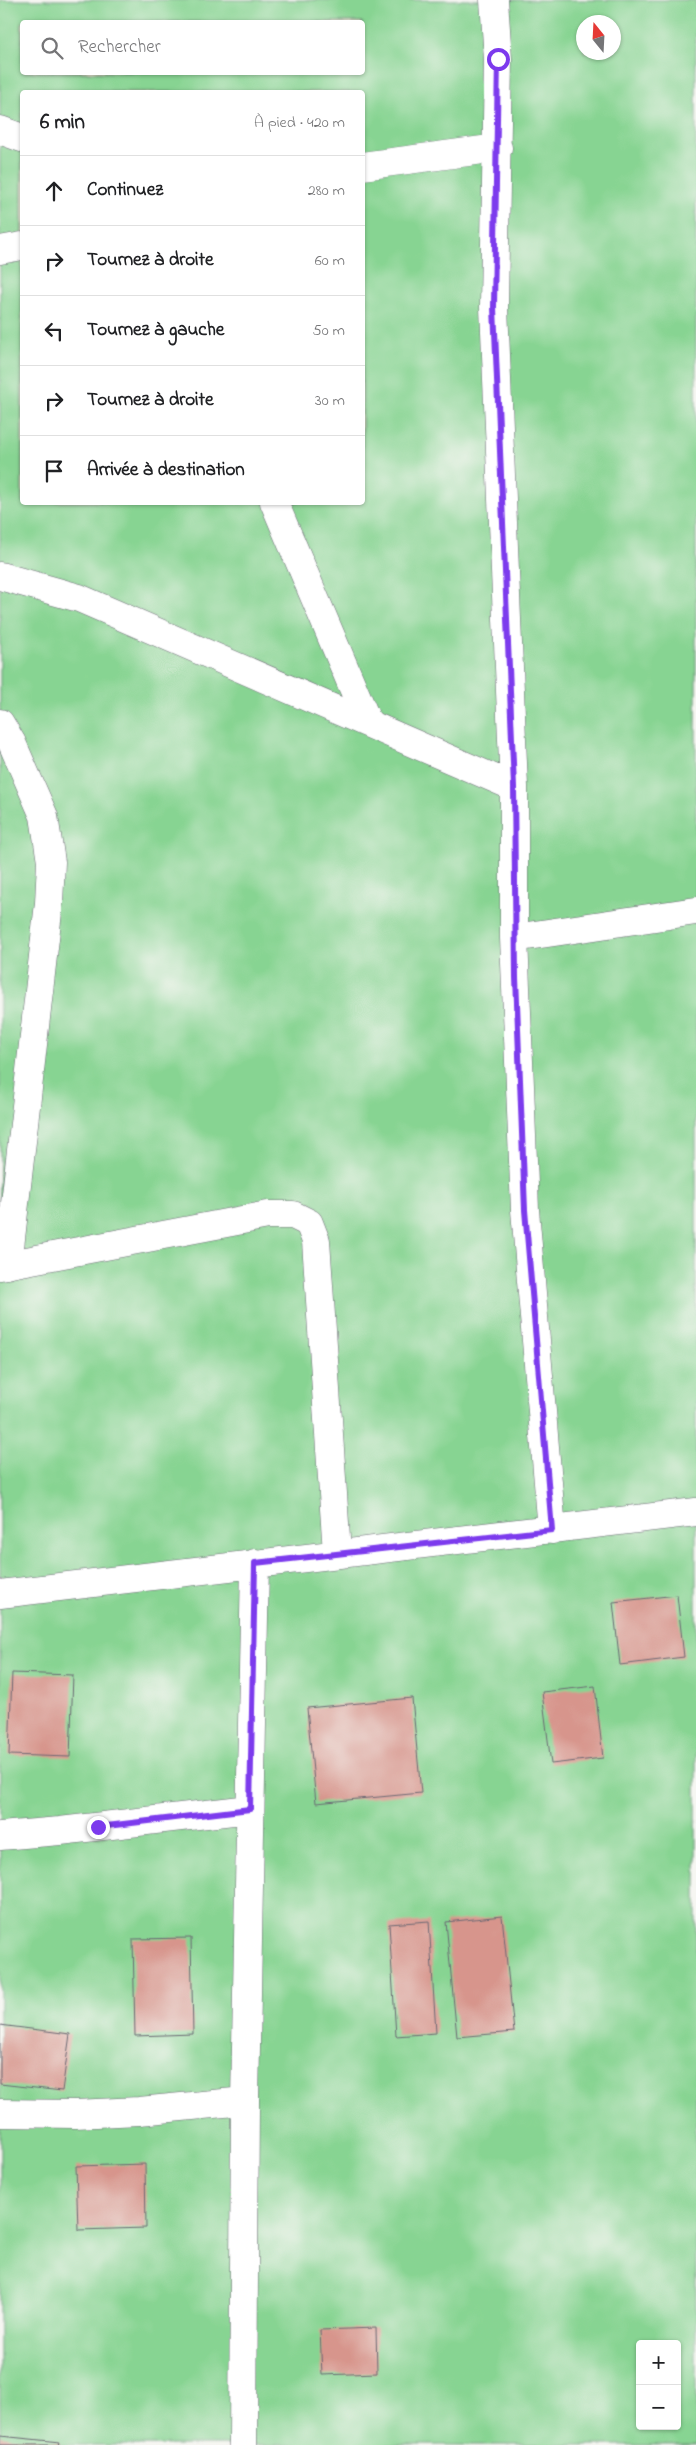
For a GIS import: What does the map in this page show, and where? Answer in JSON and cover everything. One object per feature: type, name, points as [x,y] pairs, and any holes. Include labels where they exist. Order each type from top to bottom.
[{"type":"street","points":[[494,0],[498,59],[494,307],[514,787],[514,938],[525,1210],[552,1530]]},
{"type":"street","points":[[0,130],[20,137]]},
{"type":"street","points":[[365,166],[498,148]]},
{"type":"street","points":[[0,250],[20,246]]},
{"type":"street","points":[[275,505],[368,723]]},
{"type":"street","points":[[0,576],[79,598],[514,787]]},
{"type":"street","points":[[0,723],[12,743],[44,816],[51,862],[49,903],[4,1266],[268,1215],[293,1216],[309,1223],[316,1241],[337,1553]]},
{"type":"street","points":[[514,938],[696,911]]},
{"type":"street","points":[[0,1594],[696,1512]]},
{"type":"street","points":[[243,2445],[245,2101],[255,1563]]},
{"type":"street","points":[[0,1836],[250,1809]]},
{"type":"street","points":[[0,2113],[75,2114],[138,2111],[245,2101]]},
{"type":"green space","points":[[0,0],[696,0],[696,2445],[0,2445]]},
{"type":"building","points":[[677,1595],[684,1657],[620,1665],[613,1602]]},
{"type":"building","points":[[12,1673],[73,1675],[70,1757],[9,1755]]},
{"type":"building","points":[[595,1686],[603,1758],[551,1764],[542,1692]]},
{"type":"building","points":[[412,1698],[421,1793],[316,1803],[307,1708]]},
{"type":"building","points":[[502,1916],[514,2032],[457,2037],[446,1922]]},
{"type":"building","points":[[429,1921],[436,2033],[396,2036],[389,1924]]},
{"type":"building","points":[[191,1938],[193,2034],[135,2036],[133,1939]]},
{"type":"building","points":[[0,2025],[70,2034],[62,2091],[0,2084]]},
{"type":"building","points":[[145,2164],[146,2228],[78,2230],[76,2166]]},
{"type":"building","points":[[376,2328],[377,2373],[322,2375],[320,2330]]},
{"type":"building","points":[[0,2436],[60,2442],[59,2445],[0,2445]]},
{"type":"route","points":[[98,1827],[250,1809],[255,1563],[552,1530],[525,1210],[514,938],[514,787],[494,307],[498,59]]}]
